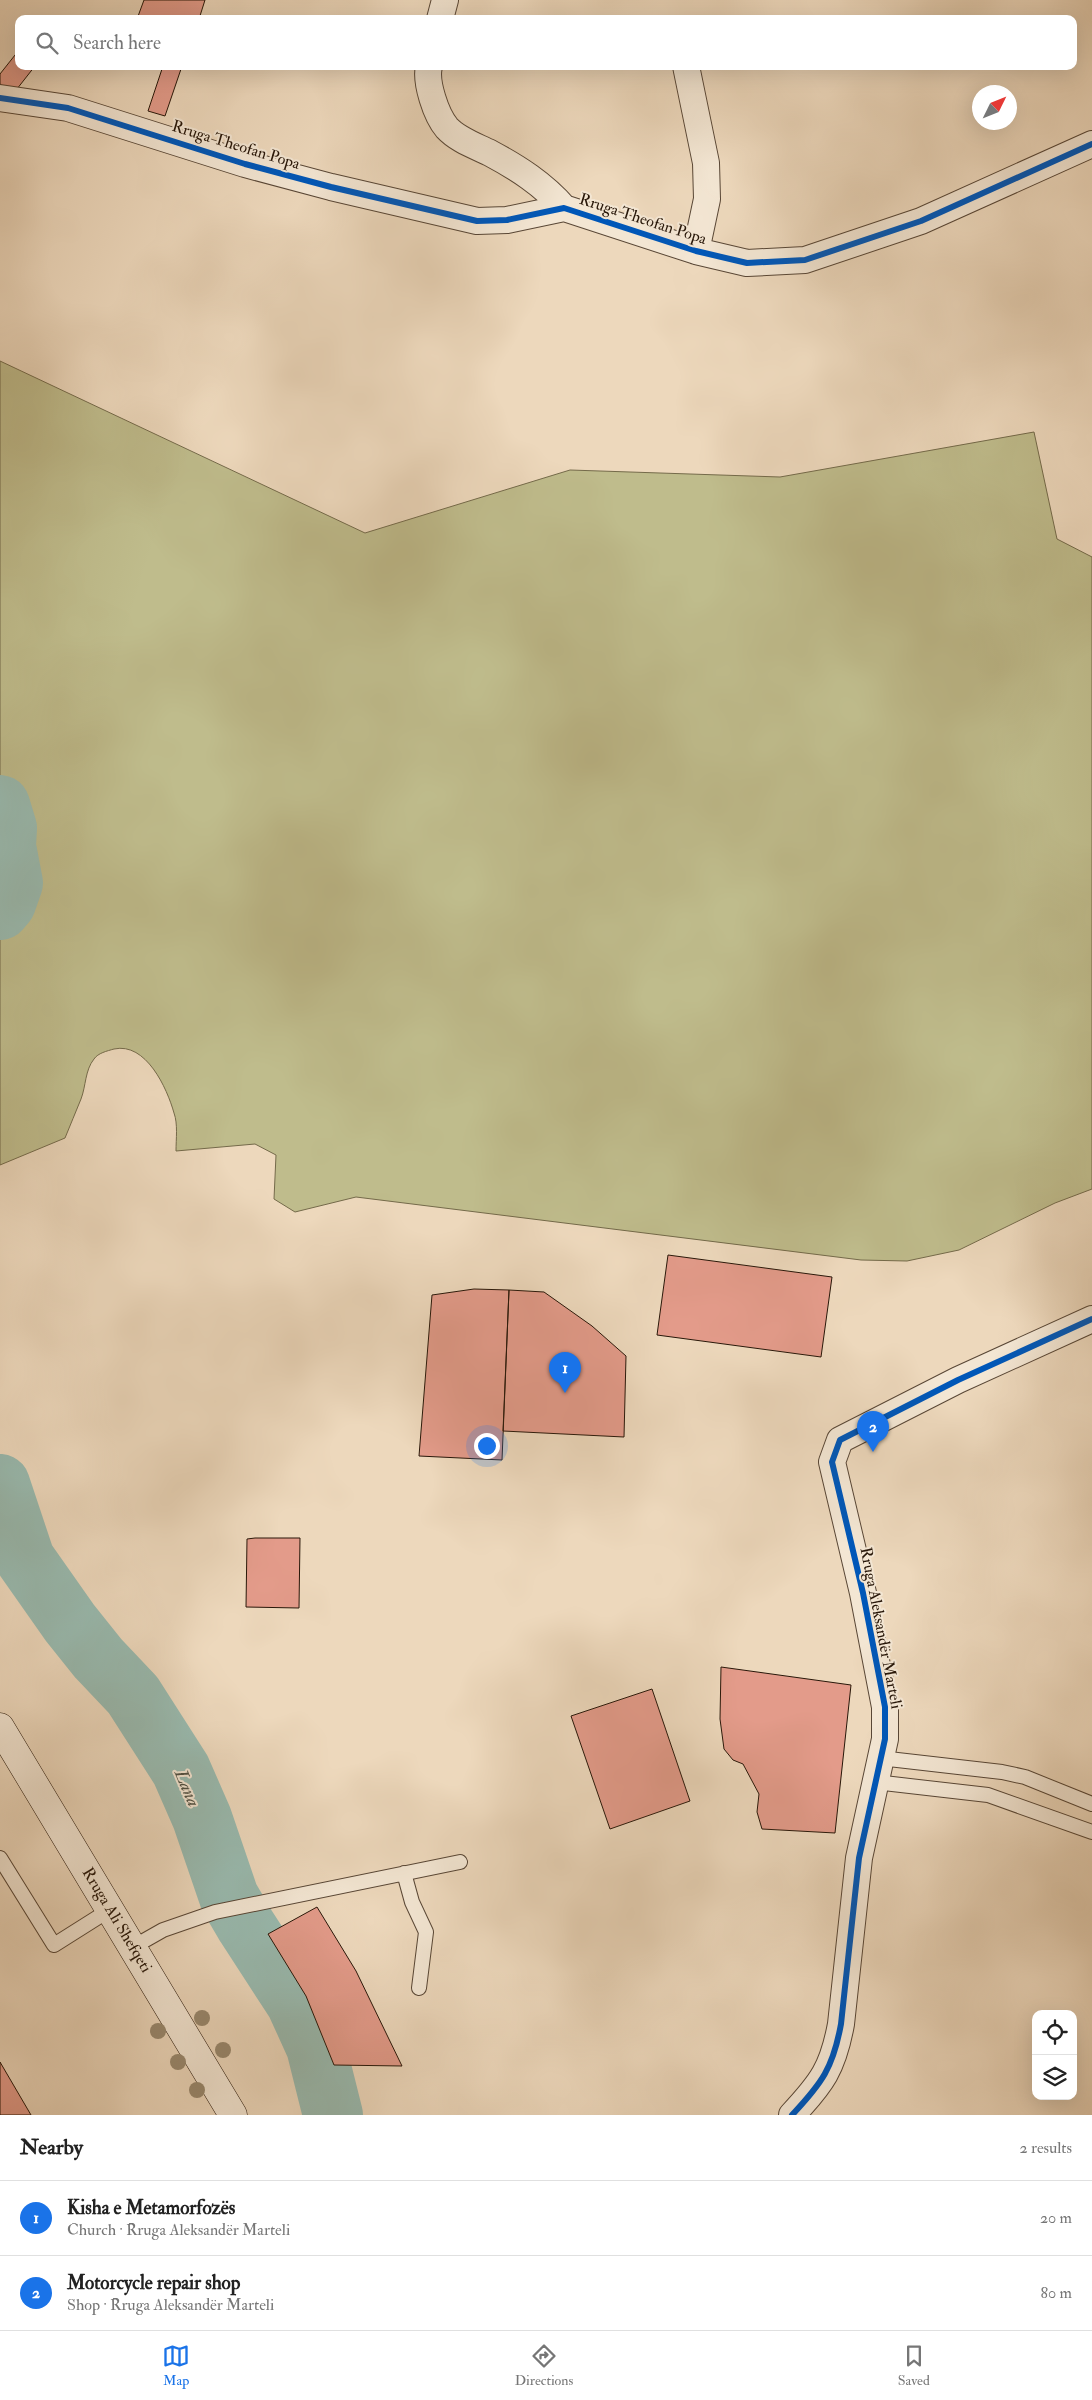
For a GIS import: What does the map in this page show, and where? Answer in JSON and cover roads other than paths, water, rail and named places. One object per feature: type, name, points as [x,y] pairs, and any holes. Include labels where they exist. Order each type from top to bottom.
[{"type":"main road","name":"Rruga Ali Shefqeti","points":[[0,1727],[233,2115]]},
{"type":"street","points":[[441,15],[445,0]]},
{"type":"street","points":[[428,70],[433,102],[447,127],[463,140],[517,168],[547,189],[564,208]]},
{"type":"street","points":[[687,70],[706,163],[707,199],[696,251]]},
{"type":"street","name":"Rruga Theofan Popa","points":[[0,98],[68,108],[264,169],[331,187],[477,221],[507,220],[564,208],[696,251],[747,263],[805,260],[921,221],[1091,146]]},
{"type":"street","name":"Rruga Aleksandër Marteli","points":[[792,2115],[820,2085],[836,2051],[842,2024],[859,1858],[885,1739],[885,1707],[863,1594],[832,1462],[840,1440],[958,1380],[1092,1319]]},
{"type":"lane","points":[[878,1770],[976,1769],[1024,1777],[1092,1804]]},
{"type":"lane","points":[[878,1770],[988,1795],[1092,1832]]},
{"type":"lane","points":[[0,1858],[54,1945],[110,1909]]},
{"type":"lane","points":[[133,1947],[162,1930],[215,1912],[266,1900],[460,1862]]},
{"type":"lane","points":[[404,1873],[412,1902],[426,1932],[419,1988]]},
{"type":"waterway","name":"Lana","points":[[0,805],[7,828],[6,846],[13,883],[6,903],[0,910]]},
{"type":"waterway","name":"Lana","points":[[0,1484],[25,1559],[70,1623],[98,1658],[133,1695],[181,1770],[202,1818],[229,1897],[296,2003],[316,2047],[333,2115]]},
{"type":"place","name":"Kisha e Metamorfozës","points":[[565,1393]]},
{"type":"place","name":"Motorcycle repair shop","points":[[873,1452]]}]
